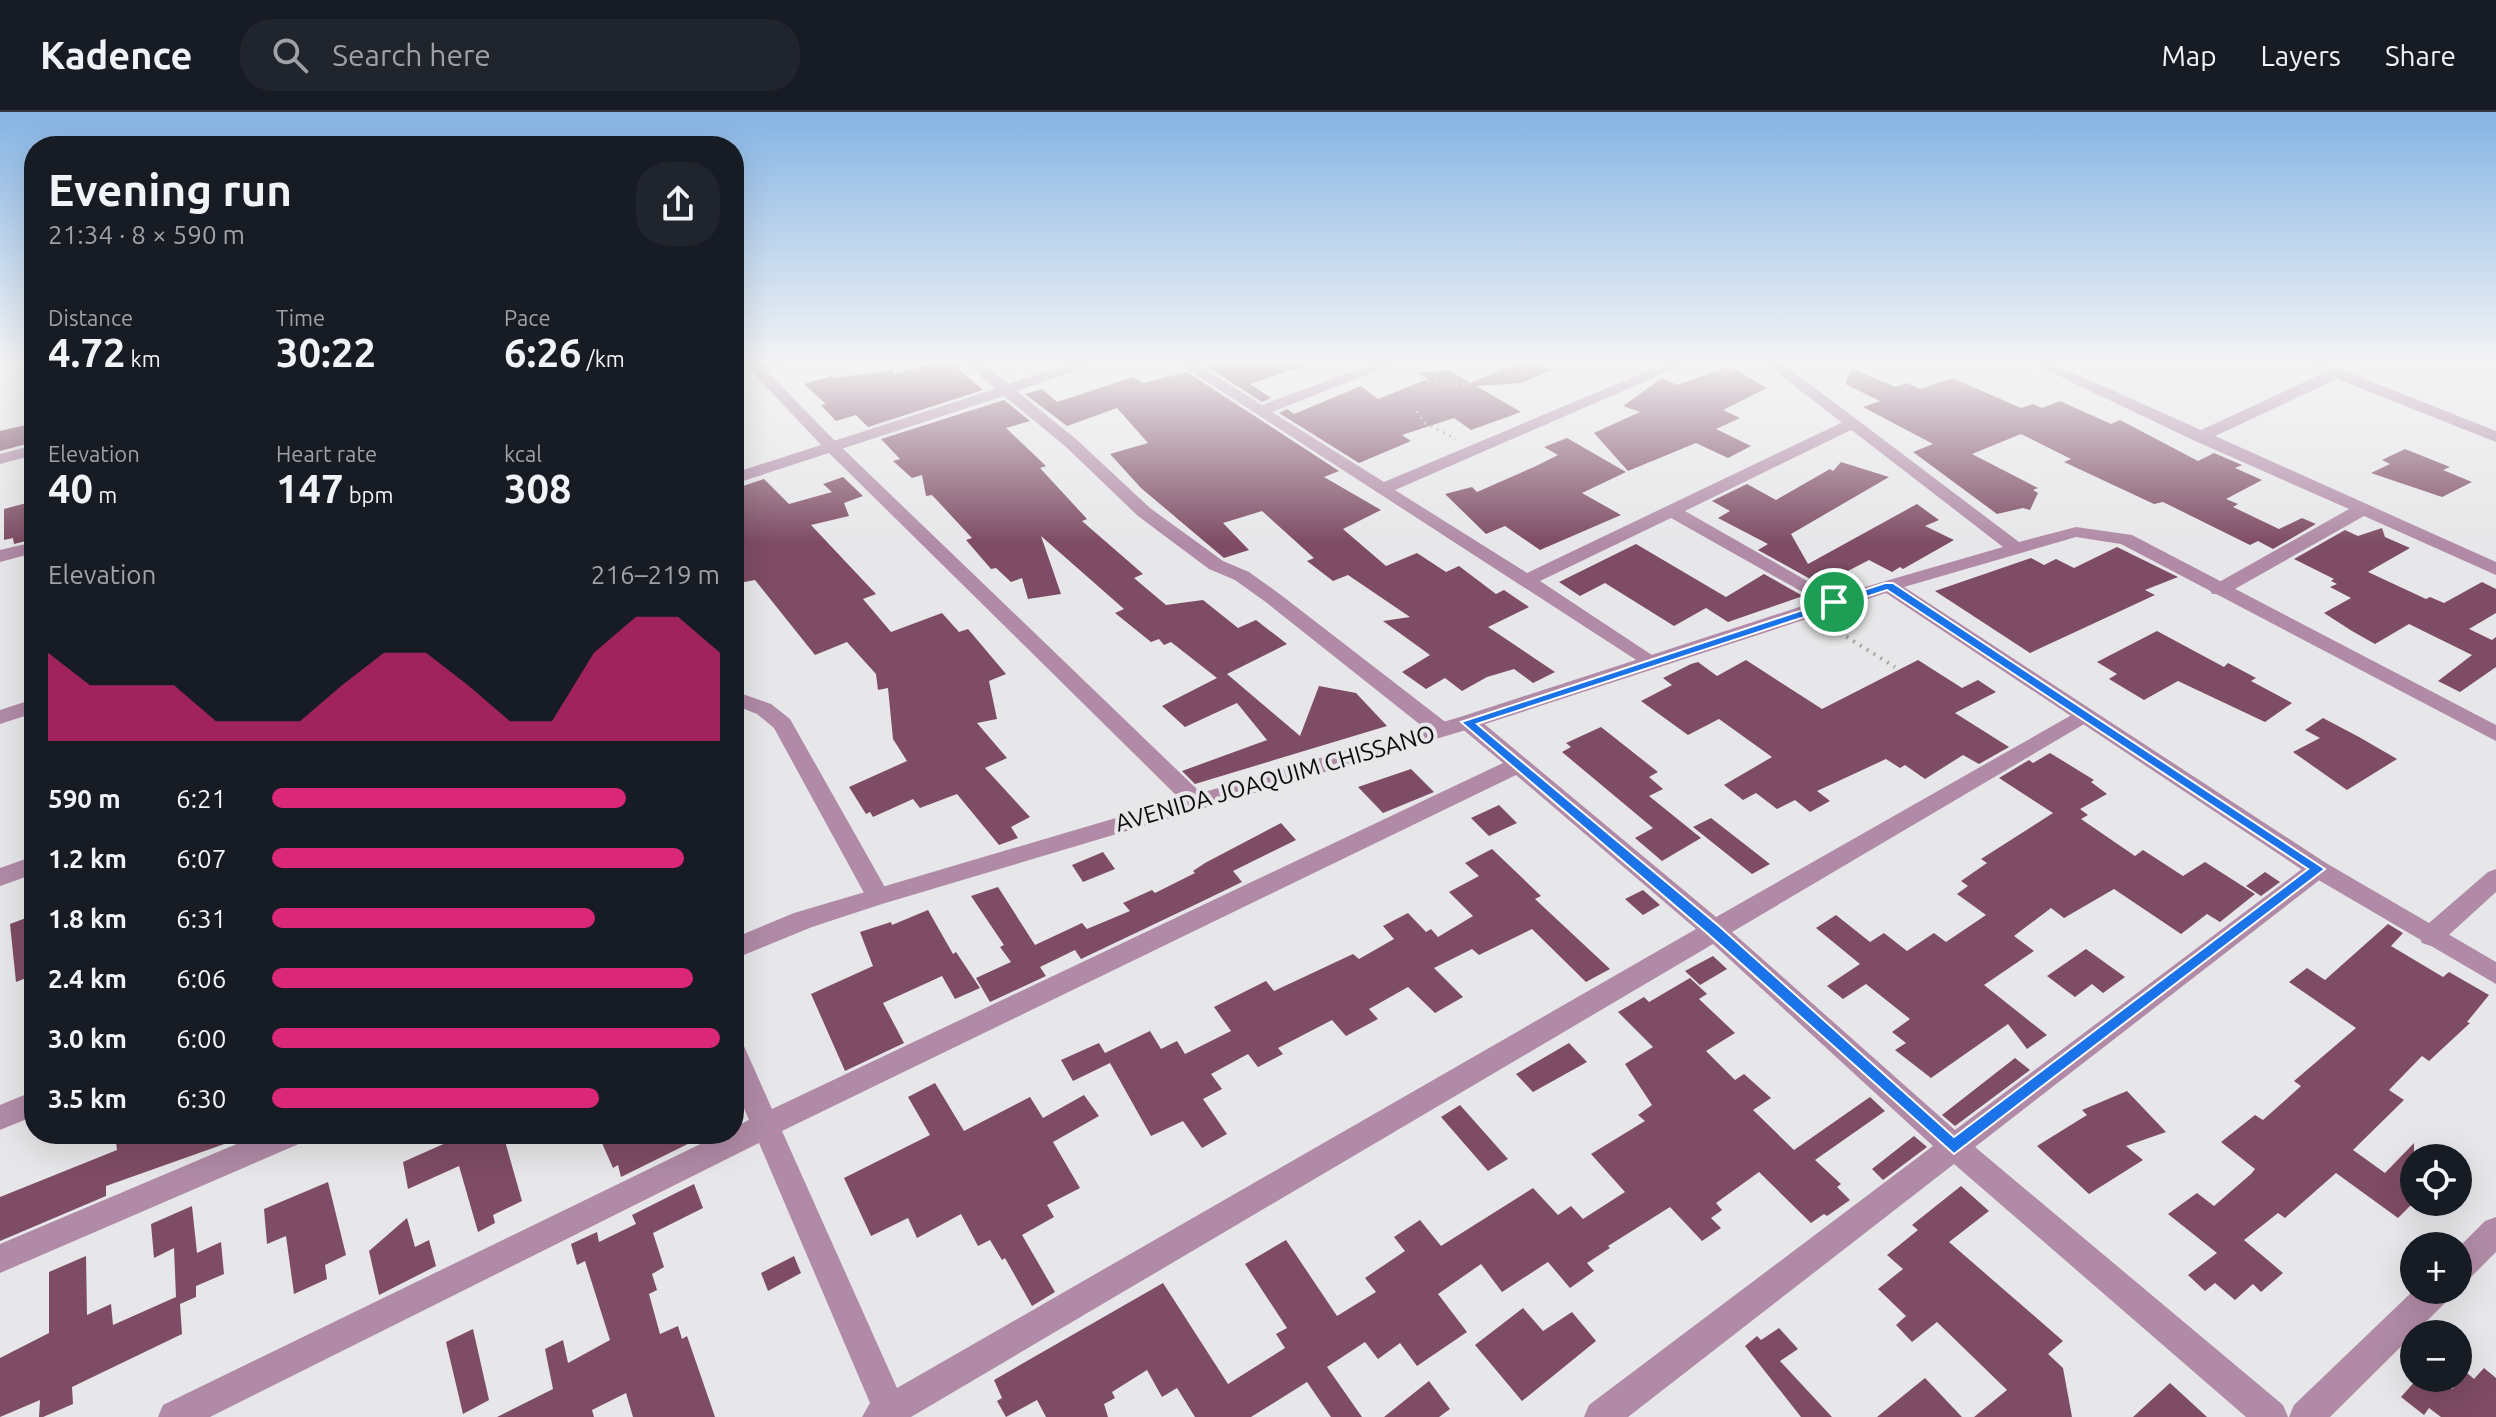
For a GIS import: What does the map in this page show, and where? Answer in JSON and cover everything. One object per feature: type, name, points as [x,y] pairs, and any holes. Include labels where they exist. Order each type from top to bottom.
[{"type":"street","points":[[807,421],[1195,800]]},
{"type":"street","points":[[744,476],[910,421]]},
{"type":"street","points":[[1044,421],[1144,512],[1216,565],[1242,576],[1274,599],[1440,729]]},
{"type":"street","points":[[1279,421],[1654,663]]},
{"type":"street","points":[[1382,489],[1543,421]]},
{"type":"street","points":[[1847,421],[2016,548]]},
{"type":"street","points":[[2164,421],[2496,569]]},
{"type":"street","points":[[2199,437],[2230,421]]},
{"type":"street","points":[[2459,421],[2496,437]]},
{"type":"street","points":[[1526,581],[1851,424]]},
{"type":"street","points":[[0,459],[24,453]]},
{"type":"street","points":[[2219,590],[2363,509]]},
{"type":"street","points":[[1671,510],[1834,602]]},
{"type":"street","name":"AVENIDA JOAQUIM CHISSANO","points":[[744,945],[803,920],[878,896],[1195,800],[1468,722],[1834,602],[2076,532],[2094,532],[2126,539],[2219,590]]},
{"type":"street","points":[[0,556],[24,550]]},
{"type":"street","points":[[1889,586],[2318,869],[2496,974]]},
{"type":"street","points":[[2219,590],[2496,734]]},
{"type":"street","points":[[744,702],[764,709],[782,724],[878,896]]},
{"type":"street","points":[[0,717],[24,709]]},
{"type":"street","points":[[744,1076],[888,1415],[2084,715]]},
{"type":"street","points":[[1468,722],[1516,766],[1714,930],[1954,1147],[2271,1417]]},
{"type":"street","points":[[744,1136],[1516,766]]},
{"type":"street","points":[[0,877],[24,869]]},
{"type":"street","points":[[1601,1417],[2318,869]]},
{"type":"street","points":[[2431,936],[2496,878]]},
{"type":"street","points":[[0,1118],[24,1107]]},
{"type":"street","points":[[0,1259],[268,1144]]},
{"type":"street","points":[[175,1417],[728,1144]]},
{"type":"street","points":[[2472,1255],[2496,1231]]},
{"type":"street","points":[[2306,1417],[2422,1304]]},
{"type":"path","points":[[1422,421],[1477,449]]},
{"type":"path","points":[[1805,612],[1895,667]]},
{"type":"building","points":[[862,421],[887,421],[868,427]]},
{"type":"building","points":[[938,421],[1030,421],[1006,428],[1046,466],[1040,468],[1087,519],[1082,521],[1143,574],[1134,578],[1166,605],[1203,600],[1238,628],[1256,620],[1287,644],[1227,674],[1300,736],[1319,686],[1356,693],[1387,726],[1195,784],[1182,771],[1267,740],[1237,703],[1185,727],[1162,706],[1217,678],[1171,642],[1164,645],[1159,639],[1151,642],[1115,613],[1124,609],[1041,536],[1061,594],[1028,599],[1022,578],[1011,582],[996,568],[991,569],[966,540],[972,538],[932,495],[926,496],[922,475],[912,478],[893,461],[900,459],[881,439]]},
{"type":"building","points":[[1060,421],[1081,421],[1067,426]]},
{"type":"building","points":[[1128,421],[1262,421],[1339,471],[1324,477],[1381,510],[1343,529],[1386,566],[1417,553],[1446,572],[1459,566],[1496,594],[1504,590],[1529,607],[1488,627],[1555,672],[1533,683],[1514,669],[1487,677],[1462,691],[1445,678],[1426,689],[1402,672],[1430,655],[1383,621],[1410,617],[1348,575],[1333,581],[1307,561],[1314,558],[1262,511],[1223,523],[1249,550],[1224,558],[1141,488],[1110,454],[1148,443]]},
{"type":"building","points":[[1292,421],[1445,421],[1402,435],[1411,441],[1359,463]]},
{"type":"building","points":[[1458,421],[1496,421],[1471,430]]},
{"type":"building","points":[[1621,421],[1734,421],[1716,429],[1751,446],[1728,458],[1696,443],[1628,471],[1594,433]]},
{"type":"building","points":[[1889,421],[2104,421],[2111,424],[2122,421],[2198,461],[2214,453],[2242,465],[2235,468],[2262,480],[2226,499],[2238,504],[2233,507],[2279,529],[2302,518],[2316,524],[2273,549],[2258,541],[2250,545],[2163,502],[2154,504],[2064,462],[2071,459],[2021,434],[1972,454],[2038,488],[2033,490],[2038,493],[2030,510],[2023,508],[1997,514],[1913,452],[1933,444]]},
{"type":"building","points":[[24,425],[24,445],[0,451],[0,431]]},
{"type":"building","points":[[1567,438],[1626,472],[1582,493],[1621,515],[1540,550],[1505,526],[1486,534],[1445,494],[1472,487],[1477,492],[1536,466],[1558,455],[1544,447]]},
{"type":"building","points":[[2405,449],[2450,467],[2443,470],[2472,482],[2442,497],[2371,473],[2390,464],[2382,460]]},
{"type":"building","points":[[1841,462],[1889,477],[1791,534],[1808,564],[1917,504],[1939,520],[1925,526],[1954,540],[1903,569],[1900,567],[1892,572],[1869,560],[1821,585],[1758,550],[1768,544],[1718,518],[1730,511],[1712,501],[1747,484],[1776,500],[1830,469],[1833,471]]},
{"type":"building","points":[[843,477],[863,496],[844,503],[849,516],[811,525],[876,594],[863,599],[891,632],[942,613],[959,632],[968,629],[1006,674],[989,681],[997,719],[977,723],[1007,758],[985,768],[1030,817],[1011,827],[1018,838],[999,845],[957,794],[920,808],[913,799],[873,817],[870,812],[866,814],[849,787],[907,761],[893,739],[888,688],[878,690],[876,674],[847,642],[815,655],[755,580],[744,582],[744,486],[764,479],[789,504],[832,492],[823,484]]},
{"type":"building","points":[[24,504],[24,542],[14,544],[13,538],[4,540],[4,509]]},
{"type":"building","points":[[2382,528],[2385,537],[2410,548],[2368,572],[2426,599],[2430,597],[2444,603],[2482,582],[2496,589],[2496,613],[2469,629],[2492,640],[2496,637],[2496,667],[2460,692],[2438,681],[2472,655],[2409,624],[2375,644],[2324,613],[2351,598],[2330,587],[2337,584],[2331,581],[2334,579],[2294,559],[2345,530],[2358,536]]},
{"type":"building","points":[[1636,544],[1726,597],[1764,574],[1803,596],[1728,622],[1706,608],[1674,626],[1605,583],[1580,596],[1559,582]]},
{"type":"building","points":[[2117,547],[2178,577],[2145,590],[2155,595],[2030,653],[1935,591],[2031,558],[2044,565],[2056,559],[2074,568]]},
{"type":"building","points":[[2157,631],[2224,667],[2228,663],[2256,678],[2251,681],[2292,703],[2265,722],[2178,681],[2144,700],[2109,679],[2117,674],[2097,662]]},
{"type":"building","points":[[1746,660],[1822,709],[1918,660],[1962,688],[1978,680],[1996,692],[1955,713],[2009,747],[1979,764],[1963,755],[1925,779],[1905,765],[1900,768],[1886,759],[1817,791],[1830,801],[1810,812],[1795,800],[1777,809],[1756,793],[1743,800],[1724,785],[1772,757],[1719,719],[1688,735],[1641,701],[1672,685],[1663,678],[1691,664],[1698,662],[1717,676]]},
{"type":"building","points":[[2323,718],[2397,759],[2347,790],[2293,752],[2320,738],[2305,730]]},
{"type":"building","points":[[1601,727],[1658,772],[1649,777],[1663,789],[1649,796],[1701,838],[1662,861],[1635,838],[1653,828],[1562,752],[1571,747],[1566,743]]},
{"type":"building","points":[[2050,753],[2094,780],[2091,782],[2107,794],[2080,809],[2088,815],[2081,819],[2135,856],[2143,850],[2183,876],[2205,862],[2255,894],[2220,922],[2207,914],[2181,934],[2114,889],[2064,918],[2051,908],[2014,936],[2034,951],[1984,985],[2047,1035],[2027,1049],[2008,1024],[1931,1078],[1895,1050],[1906,1043],[1892,1032],[1910,1019],[1866,984],[1843,999],[1827,986],[1860,964],[1816,928],[1836,915],[1870,942],[1884,933],[1907,951],[1934,933],[1946,942],[1986,915],[1957,894],[1968,886],[1961,881],[1987,863],[1981,859],[2053,813],[1999,778],[2029,760],[2033,763]]},
{"type":"building","points":[[1411,769],[1434,792],[1383,813],[1358,787]]},
{"type":"building","points":[[1499,805],[1517,823],[1489,836],[1471,818]]},
{"type":"building","points":[[1711,818],[1770,864],[1752,874],[1693,827]]},
{"type":"building","points":[[1281,823],[1296,840],[1233,871],[1242,882],[1081,959],[1075,950],[1040,967],[1046,976],[990,1002],[976,978],[1011,962],[1000,947],[1004,945],[971,896],[998,887],[1035,945],[1082,923],[1087,929],[1130,911],[1123,903],[1152,890],[1155,893],[1195,873],[1193,871],[1205,863]]},
{"type":"building","points":[[1492,849],[1541,896],[1535,899],[1610,969],[1586,982],[1532,929],[1479,955],[1472,949],[1434,968],[1463,997],[1435,1013],[1408,987],[1369,1009],[1378,1019],[1346,1036],[1332,1020],[1278,1048],[1283,1054],[1258,1067],[1248,1054],[1211,1074],[1222,1089],[1203,1099],[1227,1134],[1202,1148],[1183,1121],[1151,1136],[1110,1063],[1073,1081],[1061,1060],[1099,1043],[1105,1053],[1150,1031],[1161,1049],[1177,1041],[1185,1054],[1231,1031],[1214,1007],[1266,981],[1274,991],[1353,954],[1359,959],[1394,939],[1383,926],[1408,913],[1426,932],[1431,929],[1438,937],[1473,916],[1449,892],[1479,876],[1465,863]]},
{"type":"building","points":[[1103,852],[1115,869],[1083,882],[1072,865]]},
{"type":"building","points":[[2265,872],[2280,882],[2261,896],[2246,886]]},
{"type":"building","points":[[1643,890],[1660,905],[1643,915],[1625,899]]},
{"type":"building","points":[[928,910],[953,954],[956,952],[980,988],[955,999],[942,976],[883,1003],[904,1043],[845,1071],[811,994],[873,966],[860,932],[891,922],[892,925]]},
{"type":"building","points":[[24,919],[24,979],[16,982],[10,924]]},
{"type":"building","points":[[2388,924],[2403,933],[2391,946],[2443,977],[2449,972],[2489,995],[2467,1022],[2470,1023],[2429,1061],[2422,1056],[2389,1090],[2404,1100],[2353,1150],[2385,1173],[2400,1157],[2400,1216],[2398,1218],[2336,1173],[2285,1218],[2278,1213],[2244,1240],[2283,1273],[2261,1292],[2253,1284],[2235,1300],[2215,1283],[2205,1291],[2188,1275],[2217,1253],[2168,1214],[2197,1193],[2214,1206],[2251,1174],[2255,1169],[2221,1142],[2255,1115],[2263,1120],[2301,1086],[2294,1081],[2356,1028],[2289,982],[2307,968],[2325,980]]},
{"type":"building","points":[[2086,949],[2125,977],[2103,993],[2092,984],[2075,997],[2047,976]]},
{"type":"building","points":[[1713,956],[1727,969],[1700,985],[1685,971]]},
{"type":"building","points":[[1690,978],[1707,994],[1699,999],[1735,1033],[1706,1051],[1735,1080],[1744,1074],[1771,1098],[1753,1110],[1794,1150],[1870,1097],[1885,1111],[1815,1160],[1841,1184],[1837,1187],[1850,1200],[1827,1216],[1824,1214],[1811,1223],[1759,1172],[1716,1203],[1722,1210],[1711,1218],[1721,1228],[1702,1241],[1670,1207],[1587,1263],[1594,1271],[1570,1288],[1548,1262],[1502,1292],[1481,1264],[1438,1294],[1467,1332],[1417,1366],[1400,1343],[1378,1359],[1365,1342],[1327,1367],[1362,1417],[1331,1417],[1307,1382],[1251,1417],[1195,1417],[1177,1388],[1162,1397],[1147,1370],[1112,1392],[1115,1398],[1104,1404],[1108,1417],[1046,1417],[1037,1400],[1006,1417],[997,1401],[1002,1398],[994,1380],[1163,1283],[1228,1384],[1285,1348],[1276,1334],[1287,1328],[1245,1264],[1286,1240],[1337,1316],[1376,1292],[1365,1278],[1405,1251],[1394,1237],[1420,1220],[1441,1246],[1533,1188],[1558,1215],[1571,1206],[1583,1219],[1625,1192],[1591,1154],[1645,1121],[1638,1115],[1652,1105],[1625,1064],[1653,1047],[1618,1012],[1644,997],[1649,1002]]},
{"type":"building","points":[[1569,1043],[1587,1062],[1533,1092],[1516,1074]]},
{"type":"building","points":[[2015,1058],[2030,1070],[1955,1126],[1942,1115]]},
{"type":"building","points":[[935,1083],[964,1131],[1030,1097],[1043,1118],[1084,1095],[1099,1116],[1053,1142],[1080,1188],[1047,1205],[1054,1217],[1022,1235],[1055,1292],[1032,1306],[1005,1258],[1002,1260],[990,1240],[978,1246],[961,1214],[917,1238],[908,1218],[871,1236],[844,1178],[930,1135],[908,1097]]},
{"type":"building","points":[[2127,1091],[2166,1132],[2126,1146],[2143,1160],[2089,1194],[2037,1146],[2087,1115],[2082,1110]]},
{"type":"building","points":[[1460,1105],[1508,1159],[1488,1171],[1441,1117]]},
{"type":"building","points":[[1914,1136],[1927,1147],[1883,1180],[1872,1169]]},
{"type":"building","points":[[116,1144],[224,1144],[106,1186],[106,1196],[0,1241],[0,1197],[117,1150]]},
{"type":"building","points":[[444,1144],[506,1144],[522,1201],[493,1215],[495,1223],[478,1232],[459,1166],[408,1189],[403,1162]]},
{"type":"building","points":[[602,1144],[688,1144],[621,1177],[618,1165],[613,1168]]},
{"type":"building","points":[[328,1182],[346,1255],[325,1265],[327,1279],[294,1294],[286,1236],[267,1244],[264,1209]]},
{"type":"building","points":[[694,1184],[703,1208],[653,1233],[664,1267],[652,1274],[657,1290],[649,1294],[660,1334],[678,1326],[682,1339],[687,1336],[715,1417],[633,1417],[626,1393],[592,1410],[594,1417],[497,1417],[553,1389],[545,1349],[563,1340],[568,1363],[610,1340],[585,1261],[577,1265],[571,1244],[597,1232],[599,1242],[636,1224],[632,1215]]},
{"type":"building","points":[[1961,1186],[1989,1211],[1949,1242],[2063,1341],[2048,1354],[2063,1368],[2072,1417],[1974,1417],[2007,1390],[1937,1322],[1912,1342],[1896,1325],[1906,1316],[1878,1289],[1903,1269],[1887,1255],[1918,1230],[1912,1225]]},
{"type":"building","points":[[192,1206],[197,1253],[221,1242],[224,1274],[196,1286],[196,1297],[180,1304],[182,1334],[72,1387],[73,1404],[39,1417],[40,1400],[0,1417],[0,1358],[49,1333],[49,1272],[86,1256],[87,1315],[111,1304],[113,1325],[176,1297],[174,1248],[154,1258],[151,1224]]},
{"type":"building","points":[[407,1218],[415,1247],[429,1240],[436,1266],[379,1295],[369,1251]]},
{"type":"building","points":[[794,1256],[801,1273],[768,1291],[761,1273]]},
{"type":"building","points":[[1523,1308],[1543,1331],[1572,1312],[1596,1341],[1522,1401],[1475,1345]]},
{"type":"building","points":[[1779,1328],[1798,1349],[1780,1361],[1832,1417],[1801,1417],[1745,1346],[1757,1336],[1761,1340]]},
{"type":"building","points":[[473,1329],[489,1400],[463,1414],[446,1342]]},
{"type":"building","points":[[2484,1368],[2496,1378],[2496,1417],[2441,1417],[2429,1408],[2424,1415],[2401,1397],[2405,1392],[2472,1392],[2472,1377],[2474,1379]]},
{"type":"building","points":[[1925,1378],[1962,1417],[1877,1417]]},
{"type":"building","points":[[1429,1381],[1450,1409],[1439,1417],[1384,1417]]},
{"type":"building","points":[[2170,1383],[2207,1417],[2133,1417]]},
{"type":"route","points":[[1889,586],[2318,869],[1954,1147],[1714,930],[1516,766],[1468,722],[1834,602],[1889,586]]}]
